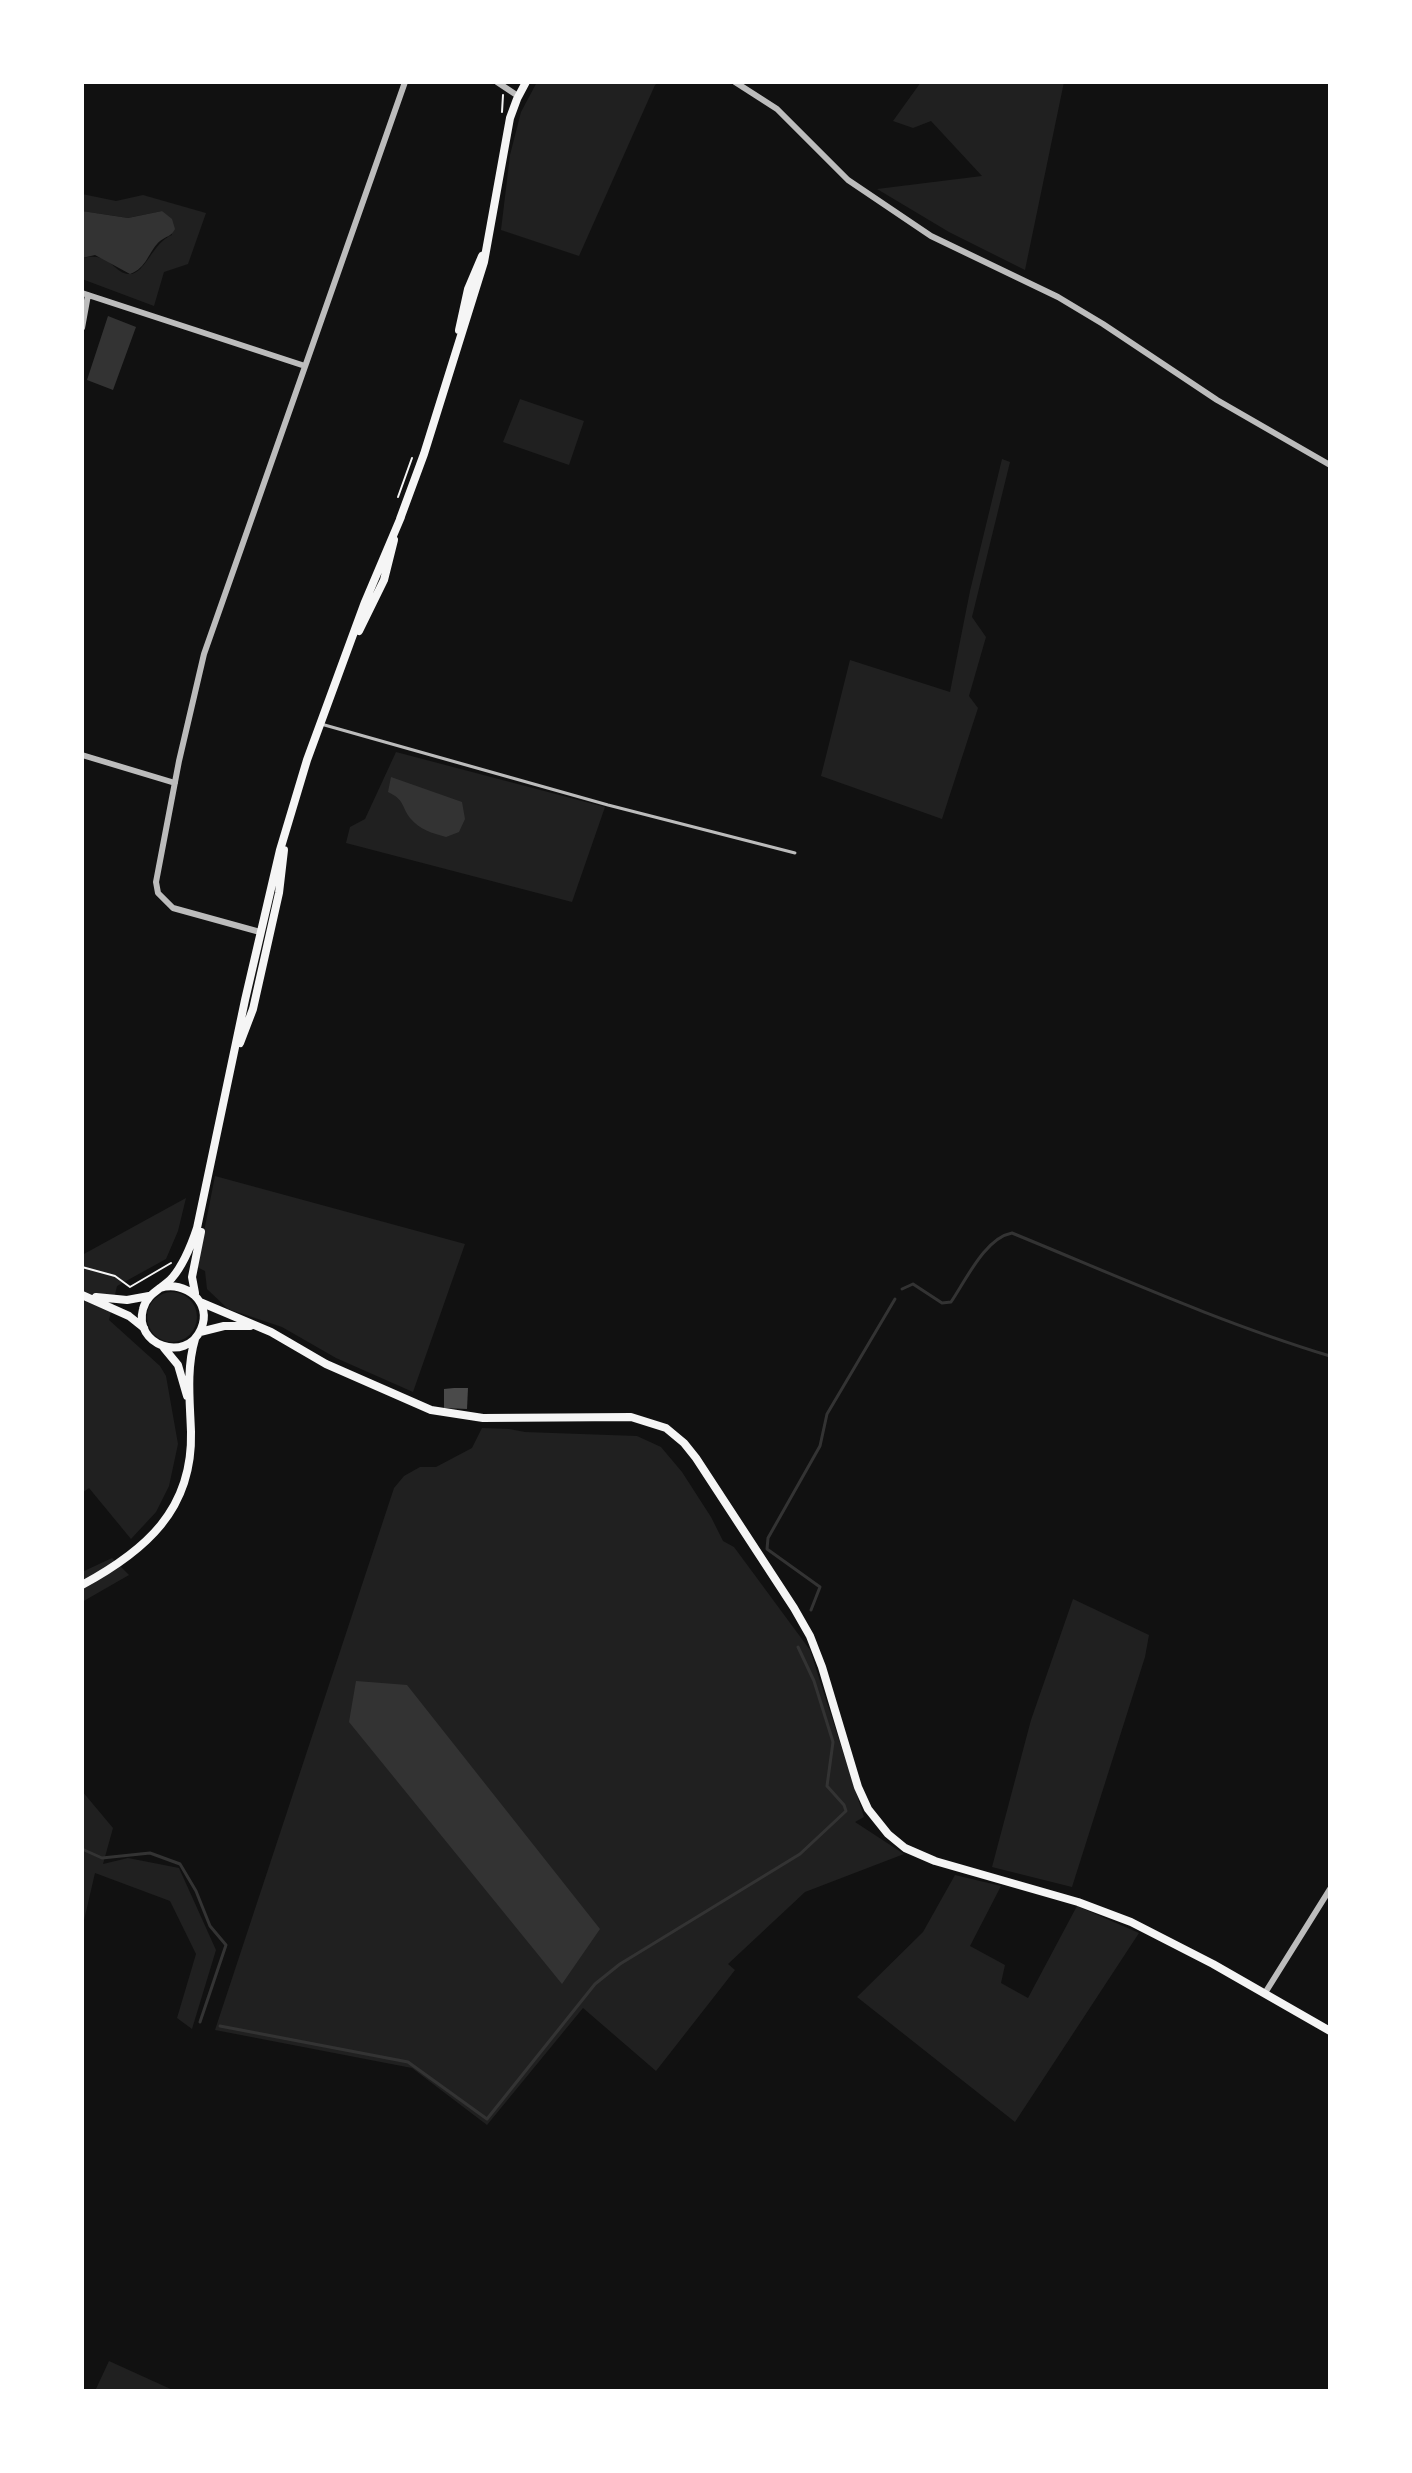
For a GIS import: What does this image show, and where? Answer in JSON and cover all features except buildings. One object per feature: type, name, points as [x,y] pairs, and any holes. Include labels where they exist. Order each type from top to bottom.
[{"type":"main road","points":[[82,1295],[127,1300],[150,1295],[176,1274],[189,1250],[204,1199],[260,932],[304,768],[350,646],[384,580],[401,517],[477,288],[490,235],[508,127],[526,82]]},
{"type":"main road","points":[[232,1065],[253,1009],[279,893],[287,830]]},
{"type":"main road","points":[[82,1585],[116,1566],[154,1534],[170,1512],[183,1485],[191,1434],[191,1357],[204,1319],[192,1277],[204,1199]]},
{"type":"main road","points":[[160,1288],[181,1287],[198,1299],[262,1328],[326,1364],[431,1410],[483,1418],[622,1416],[662,1425],[678,1437],[696,1458],[810,1636],[864,1802],[877,1822],[899,1844],[935,1861],[1122,1917],[1201,1957],[1330,2031]]},
{"type":"main road","points":[[82,1295],[129,1316],[171,1355],[178,1365],[189,1408]]},
{"type":"main road","points":[[144,1328],[142,1311],[150,1295]]},
{"type":"main road","points":[[160,1345],[176,1348],[224,1326],[262,1328]]},
{"type":"street","points":[[260,932],[173,908],[158,893],[156,882],[204,654],[405,82]]},
{"type":"street","points":[[497,82],[518,96]]},
{"type":"street","points":[[735,82],[777,109],[848,180],[931,236],[1058,297],[1229,408],[1330,465]]},
{"type":"street","points":[[82,328],[85,294],[305,366]]},
{"type":"street","points":[[82,755],[175,783]]},
{"type":"street","points":[[1265,1993],[1330,1889]]},
{"type":"lane","points":[[321,724],[623,809],[795,853]]},
{"type":"path","points":[[82,1267],[115,1276],[130,1287],[167,1266]]},
{"type":"shaded area","points":[[537,82],[660,82],[655,85],[579,256],[501,230],[510,155],[521,112]]},
{"type":"shaded area","points":[[921,82],[1064,82],[1025,270],[949,232],[877,189],[982,176],[931,121],[913,128],[893,121]]},
{"type":"shaded area","points":[[82,194],[116,201],[143,195],[206,213],[188,264],[164,272],[154,306],[82,279],[82,258],[100,258],[119,271],[135,273],[172,235],[162,211],[128,218],[82,211]]},
{"type":"shaded area","points":[[82,211],[128,218],[162,211],[172,219],[175,229],[156,245],[140,268],[130,274],[95,255],[82,258]]},
{"type":"shaded area","points":[[108,316],[136,327],[113,390],[87,380]]},
{"type":"shaded area","points":[[520,399],[584,421],[569,465],[503,442]]},
{"type":"shaded area","points":[[1002,459],[1010,462],[972,617],[986,637],[969,696],[978,708],[942,819],[821,776],[850,660],[950,692],[970,591]]},
{"type":"shaded area","points":[[396,752],[605,807],[572,902],[346,843],[350,827],[365,819]]},
{"type":"shaded area","points":[[391,777],[462,802],[465,819],[459,832],[446,837],[418,825],[400,801],[388,792]]},
{"type":"shaded area","points":[[215,1176],[465,1244],[413,1392],[336,1358],[282,1327],[228,1309],[207,1289],[205,1271],[197,1267]]},
{"type":"shaded area","points":[[186,1198],[178,1231],[166,1259],[117,1286],[109,1320],[160,1366],[166,1376],[178,1444],[169,1486],[156,1512],[131,1539],[89,1488],[82,1493],[82,1255]]},
{"type":"shaded area","points":[[172,1292],[190,1299],[197,1317],[190,1335],[172,1342],[154,1335],[147,1317],[154,1299]]},
{"type":"shaded area","points":[[482,1428],[637,1436],[661,1447],[682,1472],[723,1541],[734,1547],[810,1650],[864,1817],[855,1822],[904,1854],[805,1892],[728,1964],[735,1970],[656,2071],[583,2008],[487,2125],[412,2068],[215,2030],[394,1488],[404,1476],[420,1467],[436,1467],[472,1448]]},
{"type":"shaded area","points":[[112,1558],[129,1575],[82,1602],[82,1572]]},
{"type":"shaded area","points":[[1073,1599],[1149,1635],[1145,1657],[1072,1887],[992,1867],[1031,1720]]},
{"type":"shaded area","points":[[356,1681],[407,1685],[600,1929],[562,1984],[349,1722]]},
{"type":"shaded area","points":[[82,1791],[113,1828],[103,1864],[128,1858],[179,1868],[216,1950],[192,2029],[177,2018],[196,1954],[170,1901],[95,1873],[82,1929]]},
{"type":"shaded area","points":[[955,1875],[1001,1886],[970,1946],[1005,1965],[1001,1983],[1028,1998],[1077,1906],[1139,1933],[1015,2122],[857,1997],[923,1932]]},
{"type":"shaded area","points":[[109,2361],[175,2391],[95,2391]]},
{"type":"waterway","points":[[902,1289],[913,1284],[942,1303],[951,1302],[985,1251],[1002,1236],[1012,1233],[1209,1314],[1330,1356]]},
{"type":"waterway","points":[[811,1610],[820,1587],[767,1549],[768,1538],[820,1446],[827,1414],[895,1299]]},
{"type":"waterway","points":[[220,2026],[408,2062],[487,2119],[595,1984],[620,1964],[800,1854],[846,1811],[827,1786],[833,1742],[814,1681],[798,1647]]},
{"type":"waterway","points":[[82,1849],[102,1858],[150,1853],[180,1864],[196,1891],[210,1926],[226,1945],[200,2022]]}]
